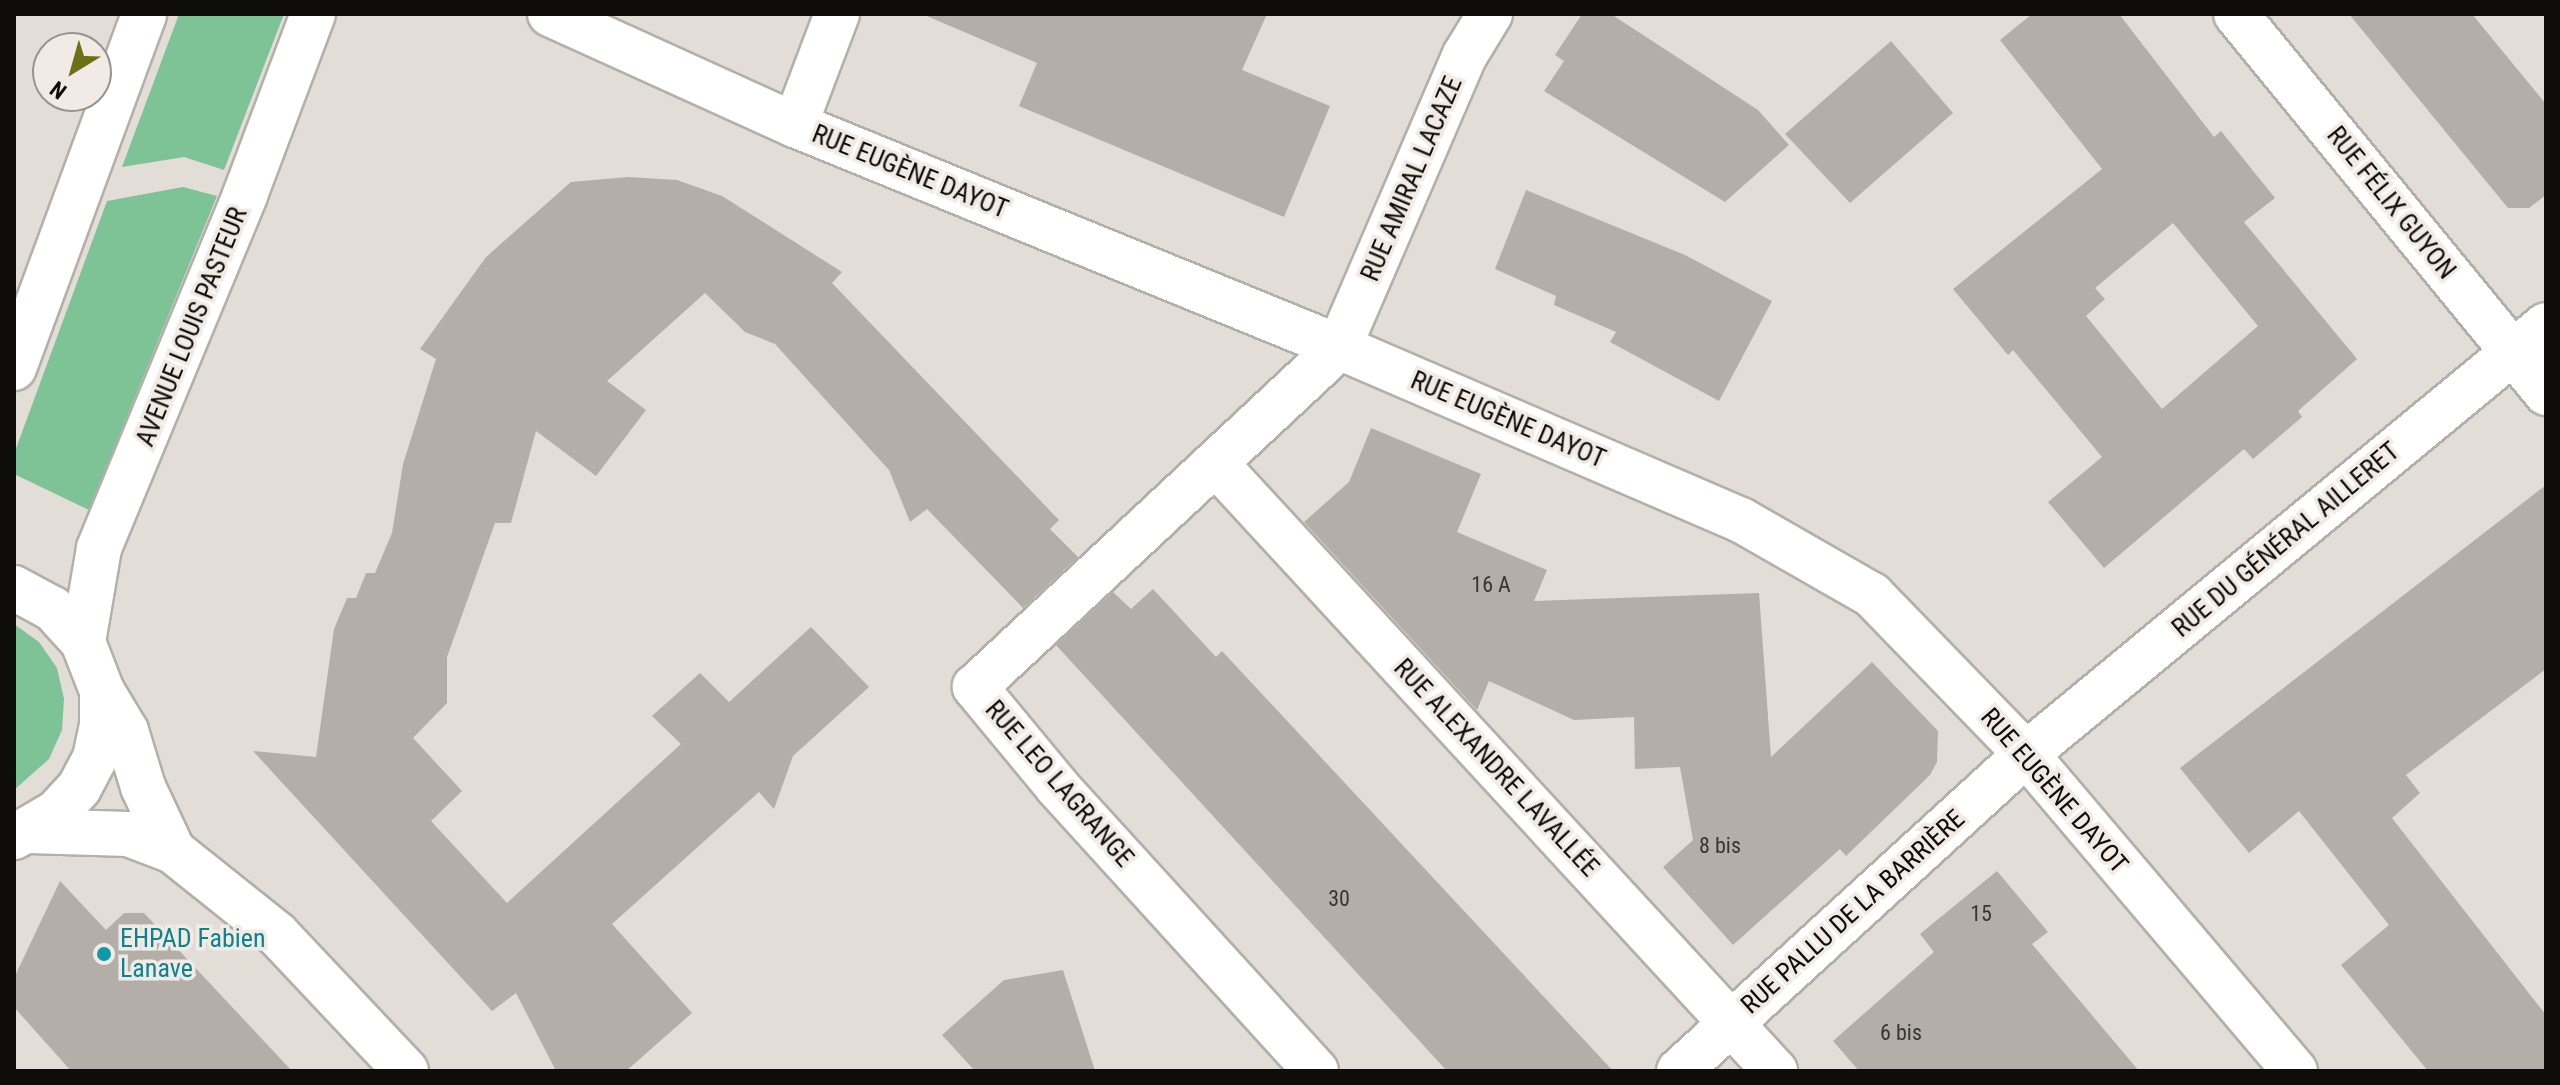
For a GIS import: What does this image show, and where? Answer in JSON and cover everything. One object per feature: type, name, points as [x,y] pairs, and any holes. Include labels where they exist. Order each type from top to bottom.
[{"type":"street","points":[[14,368],[24,319],[144,14]]},
{"type":"street","name":"AVENUE LOUIS PASTEUR","points":[[83,642],[99,548],[251,182],[313,14]]},
{"type":"street","name":"RUE EUGÈNE DAYOT","points":[[550,14],[795,125],[1339,347],[1741,520],[1872,595],[2026,754],[2295,1071]]},
{"type":"street","points":[[795,125],[837,14]]},
{"type":"street","name":"RUE AMIRAL LACAZE","points":[[1339,347],[1465,55],[1490,14]]},
{"type":"street","name":"RUE FÉLIX GUYON","points":[[2236,14],[2546,393]]},
{"type":"street","name":"RUE DU GÉNÉRAL AILLERET","points":[[2026,754],[2546,325]]},
{"type":"street","name":"RUE LEO LAGRANGE","points":[[1316,1071],[1057,786],[975,687],[1217,465],[1339,347]]},
{"type":"street","name":"RUE ALEXANDRE LAVALLÉE","points":[[1217,465],[1775,1071]]},
{"type":"street","points":[[14,588],[53,609],[83,642],[102,691],[126,731],[143,787],[173,851]]},
{"type":"street","points":[[21,834],[57,812],[90,768],[102,725],[102,691]]},
{"type":"street","name":"RUE PALLU DE LA BARRIÈRE","points":[[1679,1071],[2026,754]]},
{"type":"street","points":[[21,834],[128,834],[173,851],[277,934],[406,1071]]},
{"type":"green space","points":[[179,14],[284,14],[224,170],[184,157],[122,167]]},
{"type":"green space","points":[[183,187],[217,196],[89,510],[14,474],[14,454],[107,201]]},
{"type":"green space","points":[[14,624],[39,642],[57,668],[64,699],[62,730],[49,759],[14,790]]},
{"type":"building","points":[[922,14],[1267,14],[1242,70],[1330,106],[1284,217],[1019,106],[1037,63]]},
{"type":"building","points":[[1582,14],[1611,14],[1758,110],[1789,145],[1725,202],[1544,91],[1564,61],[1555,55]]},
{"type":"building","points":[[2032,14],[2119,14],[2214,137],[2221,131],[2275,198],[2244,222],[2357,359],[2298,411],[2302,417],[2253,459],[2244,449],[2104,568],[2048,502],[2102,457],[2013,350],[2008,355],[1953,289],[2102,169],[2000,40]],"holes":[[[2173,223],[2258,326],[2162,409],[2086,316],[2105,299],[2095,288]]]},
{"type":"building","points":[[2349,14],[2472,14],[2546,104],[2546,195],[2529,208],[2508,208]]},
{"type":"building","points":[[1891,41],[1953,113],[1850,203],[1785,134]]},
{"type":"building","points":[[628,177],[677,180],[722,196],[842,272],[832,283],[1059,520],[1050,529],[1078,557],[1023,608],[927,509],[910,522],[889,470],[775,344],[745,332],[705,293],[607,381],[646,410],[596,476],[536,431],[511,523],[495,523],[447,657],[447,703],[413,738],[462,791],[431,821],[507,903],[681,744],[652,716],[700,673],[729,702],[811,627],[869,687],[793,756],[774,809],[759,792],[612,924],[692,1013],[626,1071],[556,1071],[516,993],[492,1011],[253,751],[316,757],[334,629],[347,598],[356,598],[366,573],[375,573],[392,533],[403,464],[436,359],[420,349],[486,257],[571,182]]},
{"type":"building","points":[[1526,190],[1685,255],[1772,301],[1719,401],[1610,342],[1616,332],[1554,305],[1556,296],[1495,269]]},
{"type":"building","points":[[1371,428],[1481,474],[1457,532],[1547,570],[1534,601],[1759,593],[1771,757],[1872,662],[1938,731],[1937,762],[1930,775],[1846,856],[1840,849],[1733,945],[1663,867],[1693,840],[1680,767],[1635,769],[1634,717],[1574,720],[1489,681],[1477,710],[1304,522],[1349,482]]},
{"type":"building","points":[[2546,485],[2546,669],[2406,775],[2420,793],[2392,818],[2546,1015],[2546,1071],[2428,1071],[2341,965],[2389,925],[2299,811],[2249,853],[2180,768]]},
{"type":"building","points":[[1153,589],[1216,657],[1222,651],[1613,1071],[1447,1071],[1056,645],[1113,592],[1131,609]]},
{"type":"building","points":[[1997,871],[2048,932],[2032,944],[2139,1071],[1859,1071],[1833,1041],[1934,952],[1920,934]]},
{"type":"building","name":"EHPAD Fabien Lanave","points":[[60,881],[106,930],[124,913],[144,913],[292,1071],[71,1071],[14,1007],[14,978]]},
{"type":"building","points":[[1063,970],[1095,1071],[975,1071],[942,1035],[1004,980]]},
{"type":"place","name":"EHPAD Fabien Lanave","points":[[104,954]]}]
